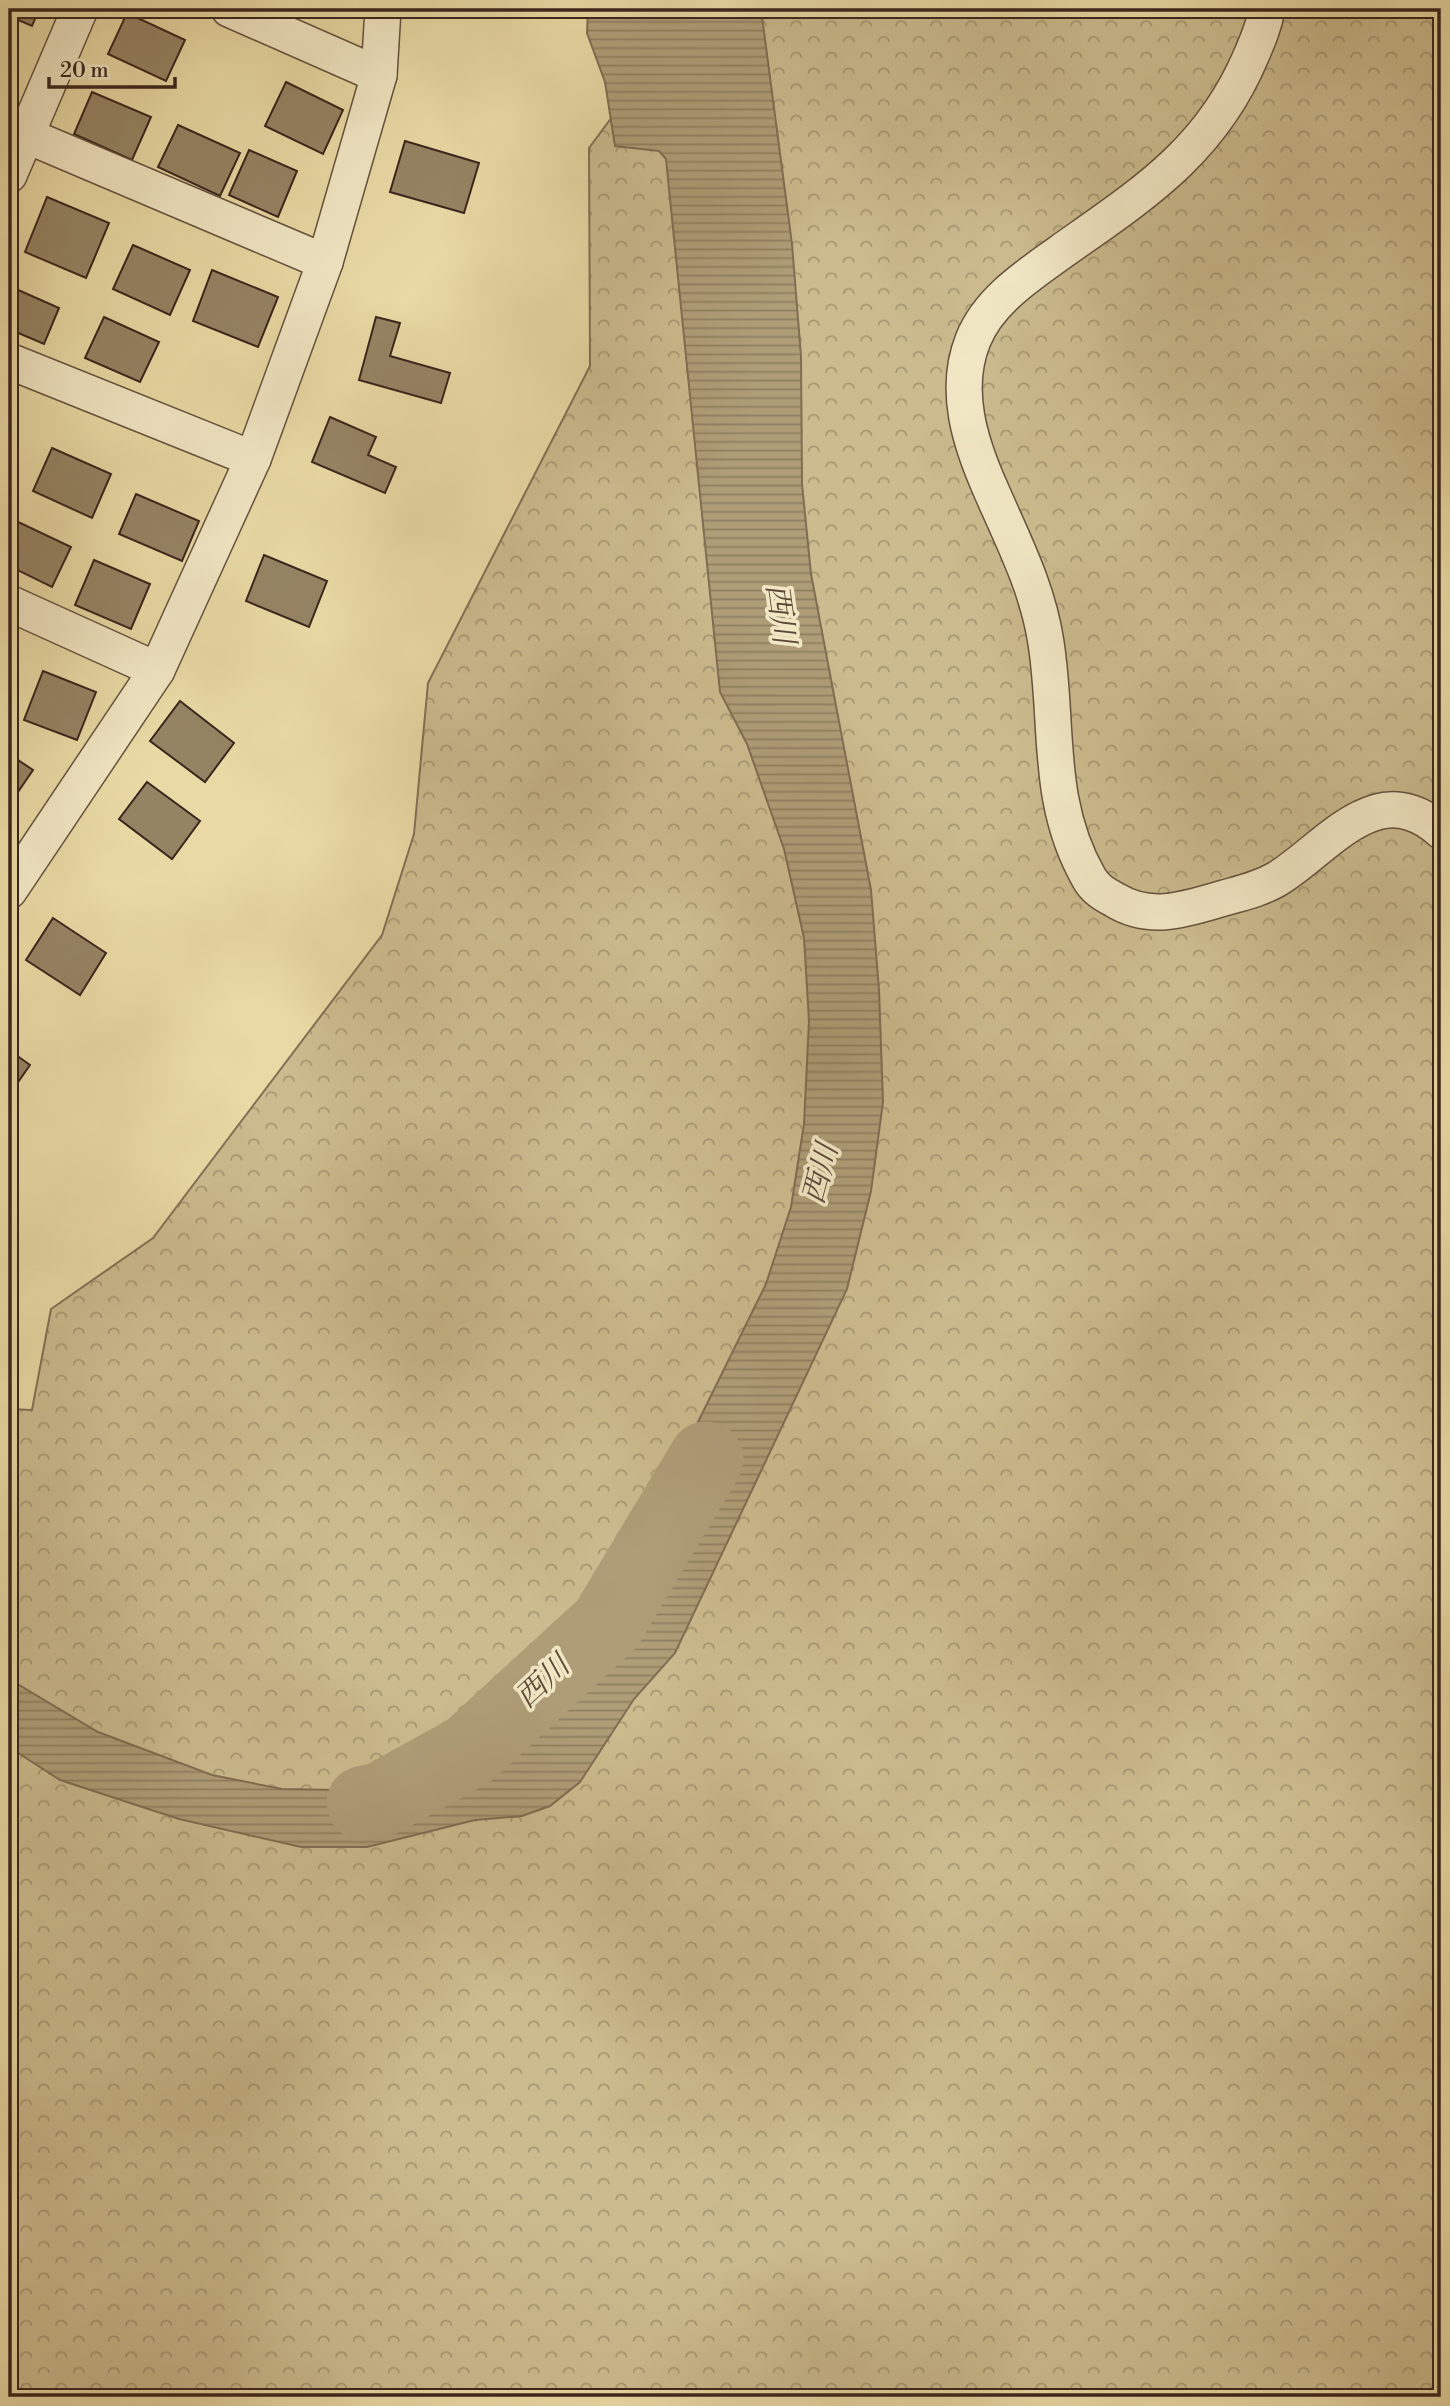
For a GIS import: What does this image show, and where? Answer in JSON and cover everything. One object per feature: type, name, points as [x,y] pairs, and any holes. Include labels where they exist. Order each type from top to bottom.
[{"type":"street","points":[[9,175],[17,132],[80,9]]},
{"type":"street","points":[[229,9],[379,75]]},
{"type":"street","points":[[9,891],[19,853],[157,670],[253,459],[325,262],[379,75],[383,9]]},
{"type":"street","points":[[1267,9],[1241,80],[1204,138],[1140,198],[1044,265],[990,311],[974,339],[965,367],[968,433],[1035,589],[1046,643],[1057,790],[1073,850],[1094,887],[1143,913],[1177,912],[1263,887],[1355,822],[1378,811],[1414,813],[1430,820],[1441,831]]},
{"type":"street","points":[[17,132],[325,262]]},
{"type":"street","points":[[9,361],[253,459]]},
{"type":"street","points":[[9,603],[157,670]]},
{"type":"green space","points":[[692,9],[1441,9],[1441,2397],[9,2397],[9,1409],[32,1410],[51,1309],[153,1238],[382,935],[414,834],[428,683],[590,366],[589,148]]},
{"type":"water","points":[[588,9],[761,9],[792,244],[801,356],[802,484],[811,574],[871,890],[879,990],[883,1102],[871,1191],[847,1289],[675,1653],[634,1699],[580,1782],[550,1806],[522,1816],[475,1820],[367,1847],[301,1847],[179,1819],[60,1780],[9,1747],[9,1679],[98,1732],[212,1775],[282,1789],[340,1790],[396,1780],[485,1747],[530,1717],[581,1670],[606,1642],[647,1577],[659,1518],[697,1424],[766,1284],[791,1207],[804,1124],[809,1021],[804,938],[784,849],[747,744],[720,692],[666,159],[659,151],[615,146],[605,82],[587,33]]},
{"type":"building","points":[[9,9],[39,9],[32,26],[9,16]]},
{"type":"building","points":[[127,13],[185,40],[166,81],[108,54]]},
{"type":"building","points":[[286,82],[343,110],[323,154],[265,126]]},
{"type":"building","points":[[92,92],[151,117],[132,160],[74,134]]},
{"type":"building","points":[[178,125],[240,153],[220,196],[158,167]]},
{"type":"building","points":[[405,141],[479,163],[464,213],[390,192]]},
{"type":"building","points":[[249,150],[297,171],[278,217],[229,195]]},
{"type":"building","points":[[47,197],[109,223],[86,278],[25,252]]},
{"type":"building","points":[[133,245],[190,270],[170,315],[113,289]]},
{"type":"building","points":[[212,270],[278,297],[258,347],[193,321]]},
{"type":"building","points":[[16,289],[59,308],[44,344],[9,329],[9,305]]},
{"type":"building","points":[[104,317],[159,342],[140,382],[85,358]]},
{"type":"building","points":[[376,317],[400,323],[390,356],[450,373],[441,403],[359,380]]},
{"type":"building","points":[[330,417],[376,437],[368,455],[396,467],[385,493],[312,462]]},
{"type":"building","points":[[52,448],[111,474],[92,518],[33,491]]},
{"type":"building","points":[[136,494],[199,521],[182,561],[119,534]]},
{"type":"building","points":[[14,520],[71,547],[52,587],[9,566],[9,531]]},
{"type":"building","points":[[264,555],[327,581],[309,627],[246,601]]},
{"type":"building","points":[[94,560],[150,584],[131,629],[75,605]]},
{"type":"building","points":[[43,671],[96,692],[77,740],[24,720]]},
{"type":"building","points":[[180,701],[234,743],[205,782],[150,741]]},
{"type":"building","points":[[9,754],[33,770],[9,805]]},
{"type":"building","points":[[147,782],[200,821],[172,859],[119,819]]},
{"type":"building","points":[[53,918],[106,953],[80,995],[26,960]]},
{"type":"building","points":[[9,1050],[30,1065],[9,1095]]},
{"type":"waterway","name":"西川","points":[[364,1803],[380,1800],[469,1751],[607,1624],[706,1459]]}]
